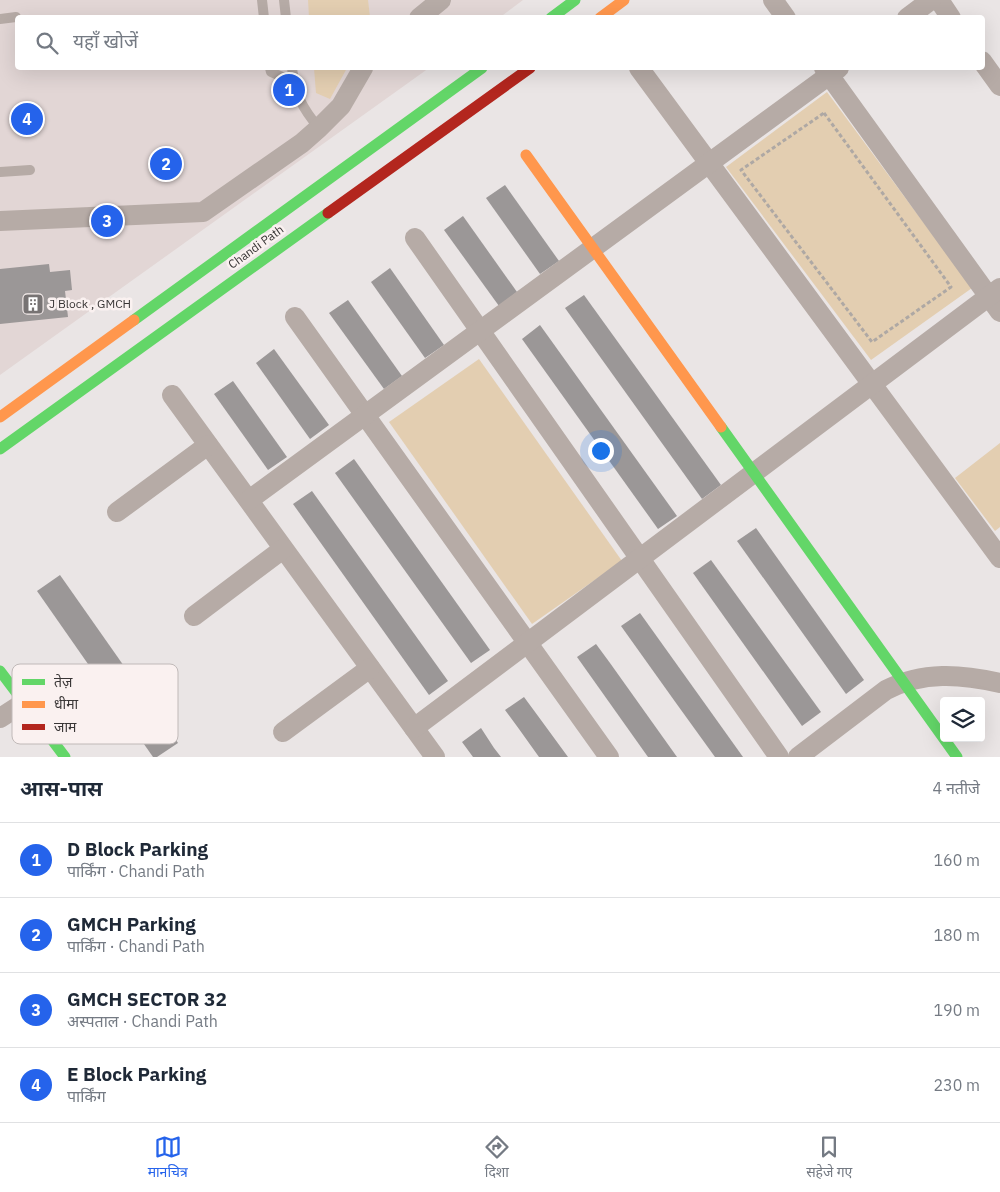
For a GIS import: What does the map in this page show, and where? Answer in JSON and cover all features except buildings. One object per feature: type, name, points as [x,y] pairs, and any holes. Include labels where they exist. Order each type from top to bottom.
[{"type":"main road","points":[[555,15],[575,0]]},
{"type":"main road","points":[[604,15],[624,0]]},
{"type":"main road","name":"Chandi Path","points":[[0,418],[479,70]]},
{"type":"main road","name":"Chandi Path","points":[[0,449],[527,70]]},
{"type":"main road","points":[[526,155],[957,757]]},
{"type":"main road","points":[[0,671],[12,686]]},
{"type":"main road","points":[[56,744],[65,757]]},
{"type":"street","points":[[423,15],[441,0]]},
{"type":"street","points":[[773,0],[784,15]]},
{"type":"street","points":[[911,15],[931,0]]},
{"type":"street","points":[[939,0],[949,15]]},
{"type":"street","points":[[985,65],[1000,86]]},
{"type":"street","points":[[0,221],[202,212],[302,143],[319,128],[341,106],[362,70]]},
{"type":"street","points":[[640,70],[1000,558]]},
{"type":"street","points":[[249,500],[593,248],[831,70],[996,299],[871,384],[414,728]]},
{"type":"street","points":[[416,238],[780,757]]},
{"type":"street","points":[[295,317],[609,757]]},
{"type":"street","points":[[172,395],[435,757]]},
{"type":"street","points":[[117,512],[208,445]]},
{"type":"street","points":[[194,616],[283,549]]},
{"type":"street","points":[[283,732],[370,668]]},
{"type":"street","points":[[798,757],[886,690],[902,682],[930,676],[969,676],[1000,683]]},
{"type":"street","points":[[0,718],[12,710]]},
{"type":"lane","points":[[262,0],[264,15]]},
{"type":"lane","points":[[284,0],[286,15]]},
{"type":"lane","points":[[0,19],[15,16]]},
{"type":"lane","points":[[270,70],[271,72],[294,82]]},
{"type":"lane","points":[[292,70],[302,108],[319,128]]},
{"type":"lane","points":[[0,172],[30,170]]},
{"type":"path","points":[[824,113],[951,287],[872,342],[741,170],[824,113]]},
{"type":"shaded area","points":[[0,0],[523,0],[503,15],[15,15],[15,70],[426,70],[0,375]]},
{"type":"shaded area","points":[[308,0],[368,0],[370,15],[309,15]]},
{"type":"shaded area","points":[[314,70],[346,70],[330,99],[316,93]]},
{"type":"shaded area","points":[[827,92],[972,288],[871,360],[726,167]]},
{"type":"shaded area","points":[[479,359],[622,561],[532,624],[389,422]]},
{"type":"shaded area","points":[[1000,443],[1000,527],[995,531],[955,478]]},
{"type":"traffic: fast","points":[[555,15],[575,0]]},
{"type":"traffic: fast","points":[[134,320],[479,70]]},
{"type":"traffic: fast","points":[[0,449],[328,213]]},
{"type":"traffic: fast","points":[[721,427],[957,757]]},
{"type":"traffic: fast","points":[[0,671],[12,687]]},
{"type":"traffic: fast","points":[[55,744],[65,757]]},
{"type":"traffic: slow","points":[[604,15],[624,0]]},
{"type":"traffic: slow","points":[[526,155],[721,427]]},
{"type":"traffic: slow","points":[[0,417],[134,320]]},
{"type":"traffic: jam","points":[[328,213],[527,70]]},
{"type":"place","name":"D Block Parking","points":[[289,90]]},
{"type":"place","name":"E Block Parking","points":[[27,119]]},
{"type":"place","name":"GMCH Parking","points":[[166,164]]},
{"type":"place","name":"GMCH SECTOR 32","points":[[107,221]]},
{"type":"place","name":"J Block , GMCH","points":[[33,304]]}]
